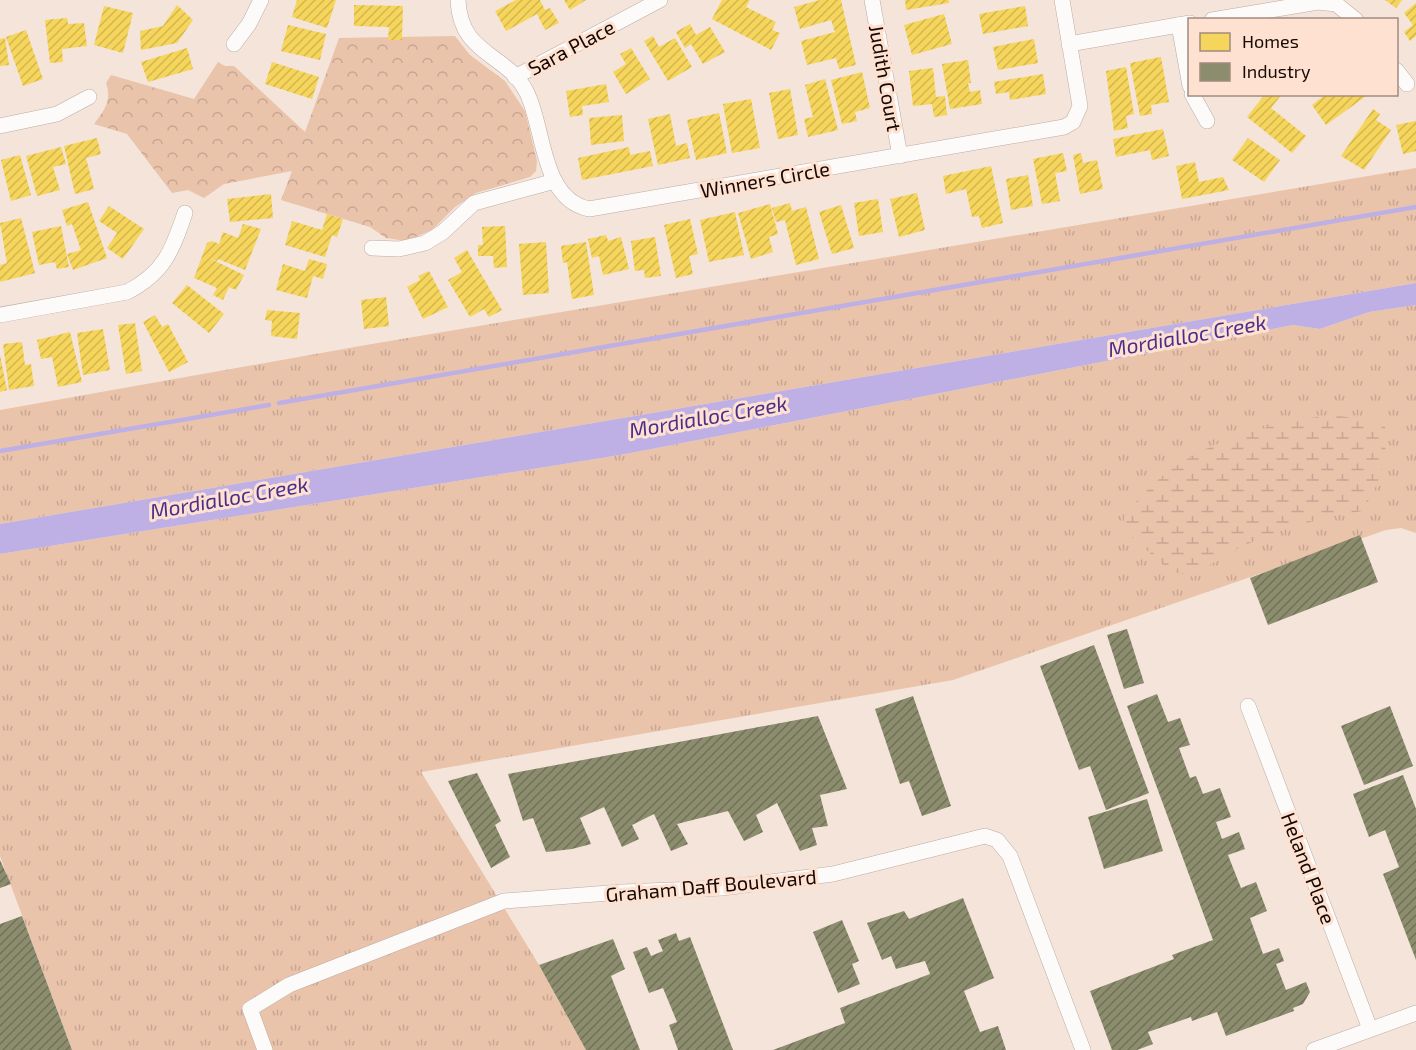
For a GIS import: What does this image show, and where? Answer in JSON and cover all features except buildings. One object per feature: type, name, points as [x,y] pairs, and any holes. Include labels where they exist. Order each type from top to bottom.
[{"type":"street","points":[[234,44],[249,24],[261,0]]},
{"type":"street","name":"Winners Circle","points":[[458,0],[465,32],[476,46],[515,77],[526,90],[536,111],[555,181],[562,196],[575,206],[589,208],[1054,130],[1073,122],[1080,106],[1062,0]]},
{"type":"street","name":"Sara Place","points":[[515,77],[660,0]]},
{"type":"street","name":"Judith Court","points":[[872,0],[900,156]]},
{"type":"street","points":[[1218,18],[1254,6],[1318,2],[1336,4],[1354,18]]},
{"type":"street","points":[[1070,45],[1184,24],[1188,65]]},
{"type":"street","points":[[1398,73],[1407,84]]},
{"type":"street","points":[[1193,96],[1207,121]]},
{"type":"street","points":[[0,126],[57,114],[89,97]]},
{"type":"street","points":[[372,248],[399,249],[425,243],[443,232],[474,203],[555,181]]},
{"type":"street","points":[[0,315],[127,292],[144,284],[160,269],[175,243],[185,213]]},
{"type":"street","name":"Heland Place","points":[[1248,706],[1370,1029]]},
{"type":"street","name":"Graham Daff Boulevard","points":[[265,1050],[250,1009],[289,985],[504,901],[621,892],[722,888],[833,874],[985,836],[997,840],[1010,856],[1083,1050]]},
{"type":"street","points":[[1314,1050],[1416,1013]]},
{"type":"green space","points":[[455,36],[470,55],[505,81],[525,111],[537,161],[536,171],[530,177],[476,193],[455,207],[432,230],[406,241],[386,238],[370,227],[281,200],[292,171],[224,184],[204,198],[188,190],[172,193],[127,134],[94,124],[108,100],[106,83],[111,75],[194,99],[218,62],[225,66],[234,66],[305,132],[339,38]]},
{"type":"green space","points":[[1416,168],[1416,283],[0,524],[0,410],[366,345]]},
{"type":"green space","points":[[1416,305],[1416,533],[1401,528],[1386,530],[953,680],[421,772],[539,965],[586,1050],[72,1050],[0,856],[0,554],[620,455],[1293,325],[1320,329],[1369,312]]},
{"type":"green space","points":[[1330,415],[1372,420],[1385,426],[1386,438],[1382,470],[1374,491],[1362,511],[1296,526],[1251,542],[1211,564],[1194,577],[1170,571],[1124,530],[1124,516],[1145,492],[1178,465],[1198,453],[1240,435],[1285,423]]},
{"type":"water","name":"Mordialloc Creek","points":[[1416,283],[1416,305],[1369,312],[1320,329],[1293,325],[620,455],[0,554],[0,524]]},
{"type":"waterway","points":[[279,403],[1416,207]]},
{"type":"waterway","points":[[0,451],[269,405]]}]
